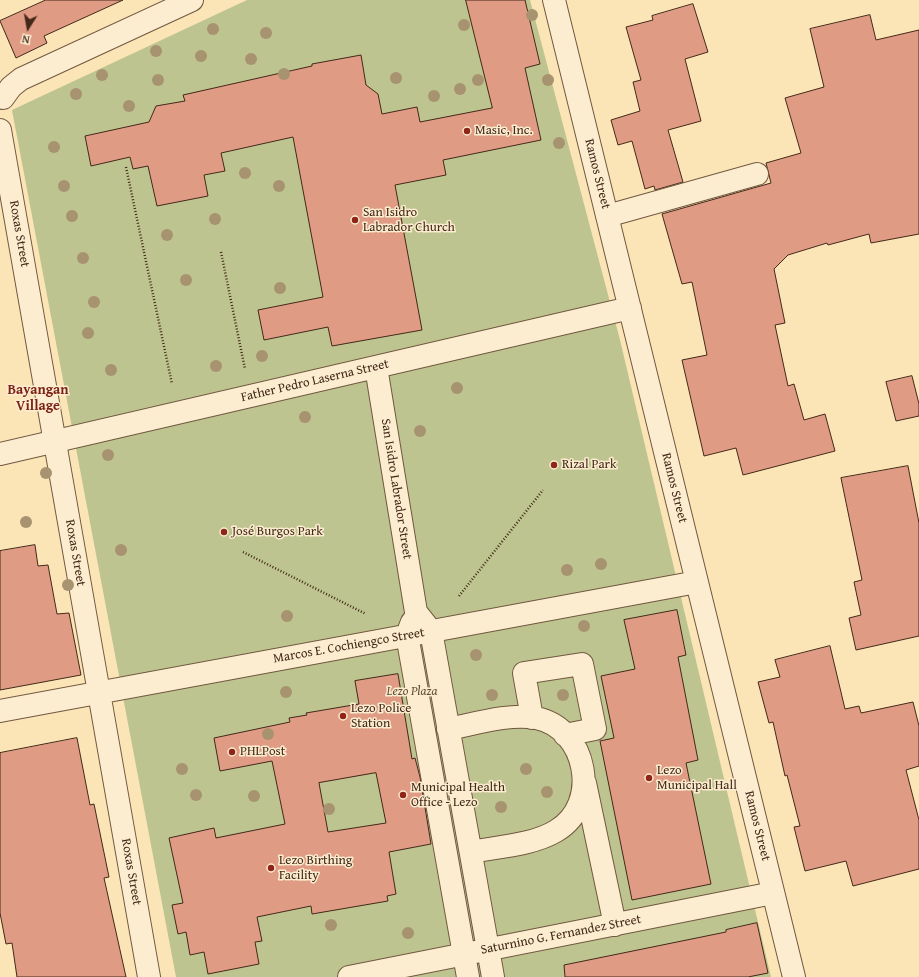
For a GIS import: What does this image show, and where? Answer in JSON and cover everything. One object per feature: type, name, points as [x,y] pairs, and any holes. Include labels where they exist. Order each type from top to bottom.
[{"type":"street","points":[[1,99],[11,87],[21,79],[192,0]]},
{"type":"street","name":"Ramos Street","points":[[554,0],[794,977]]},
{"type":"street","name":"Roxas Street","points":[[1,143],[100,692],[149,977]]},
{"type":"street","points":[[607,216],[757,174]]},
{"type":"street","name":"Father Pedro Laserna Street","points":[[0,454],[55,440],[630,308]]},
{"type":"street","name":"San Isidro Labrador Street","points":[[376,367],[416,612],[431,631],[493,977]]},
{"type":"street","name":"Marcos E. Cochiengco Street","points":[[0,711],[697,582]]},
{"type":"street","points":[[416,612],[407,635],[468,977]]},
{"type":"street","points":[[532,718],[524,673],[582,664],[595,729],[565,735]]},
{"type":"street","points":[[448,729],[516,717],[532,718],[550,724],[572,742],[581,760],[615,925]]},
{"type":"street","points":[[471,852],[538,839],[557,831],[572,817],[582,799],[584,778]]},
{"type":"street","name":"Saturnino G. Fernandez Street","points":[[349,977],[773,893]]},
{"type":"path","points":[[126,167],[178,412]]},
{"type":"path","points":[[221,252],[250,395]]},
{"type":"path","points":[[431,631],[543,490]]},
{"type":"path","points":[[243,552],[407,635]]},
{"type":"green space","name":"Lezo Plaza","points":[[247,0],[530,0],[620,340],[771,977],[176,977],[12,110]]},
{"type":"building","points":[[46,0],[123,0],[44,36],[47,43],[16,58],[0,21]]},
{"type":"building","points":[[466,0],[525,0],[540,64],[525,68],[541,140],[443,160],[446,175],[395,185],[422,330],[332,346],[328,327],[264,340],[258,310],[323,297],[293,137],[221,153],[225,171],[204,175],[208,196],[157,206],[148,166],[133,169],[130,157],[91,166],[85,136],[149,122],[156,106],[185,101],[183,95],[312,66],[312,64],[361,55],[366,85],[378,94],[382,114],[417,107],[420,122],[492,108]]},
{"type":"building","points":[[693,4],[708,52],[685,59],[701,121],[668,130],[683,182],[655,190],[654,186],[645,189],[632,141],[618,145],[611,120],[640,111],[633,82],[641,80],[626,27],[653,20],[652,16]]},
{"type":"building","points":[[870,15],[876,40],[919,30],[919,234],[871,243],[869,234],[828,245],[827,243],[788,255],[774,269],[785,323],[775,325],[788,386],[794,384],[804,420],[825,414],[835,451],[743,475],[736,448],[704,456],[682,360],[707,355],[692,282],[682,284],[662,214],[771,183],[766,163],[801,153],[785,98],[824,87],[810,29]]},
{"type":"building","points":[[912,376],[919,404],[919,416],[896,421],[886,382]]},
{"type":"building","points":[[908,466],[919,523],[919,636],[856,650],[849,618],[861,615],[854,582],[862,580],[841,478]]},
{"type":"building","points":[[35,545],[38,566],[48,565],[57,614],[69,613],[81,675],[0,690],[0,551]]},
{"type":"building","name":"Lezo Municipal Hall","points":[[677,610],[686,655],[678,657],[698,760],[686,763],[711,884],[632,900],[600,741],[614,738],[601,676],[635,669],[624,620]]},
{"type":"building","points":[[830,646],[845,709],[859,706],[861,713],[913,702],[919,726],[919,766],[906,770],[919,820],[919,869],[853,886],[846,861],[805,871],[794,827],[800,826],[787,775],[785,776],[773,722],[769,723],[758,682],[780,677],[775,660]]},
{"type":"building","points":[[398,674],[412,759],[415,758],[420,777],[431,844],[389,852],[396,894],[387,896],[388,901],[312,914],[311,906],[257,917],[262,941],[255,942],[259,964],[208,974],[204,952],[190,955],[186,932],[178,934],[172,905],[183,903],[169,838],[214,828],[216,838],[285,824],[272,761],[220,771],[214,738],[290,722],[289,718],[307,715],[306,713],[359,704],[355,681]],"holes":[[[376,773],[386,823],[328,832],[319,783]]]},
{"type":"building","points":[[77,738],[90,805],[94,804],[109,877],[104,878],[126,977],[17,977],[12,943],[6,944],[0,913],[0,753]]},
{"type":"building","points":[[757,923],[768,973],[748,977],[565,977],[564,965],[726,932],[726,930]]},
{"type":"place","name":"Masic, Inc.","points":[[467,131]]},
{"type":"place","name":"San Isidro Labrador Church","points":[[355,220]]},
{"type":"place","name":"Rizal Park","points":[[554,465]]},
{"type":"place","name":"José Burgos Park","points":[[224,532]]},
{"type":"place","name":"Lezo Police Station","points":[[343,716]]},
{"type":"place","name":"PHLPost","points":[[232,752]]},
{"type":"place","name":"Lezo Municipal Hall","points":[[649,778]]},
{"type":"place","name":"Municipal Health Office - Lezo","points":[[403,795]]},
{"type":"place","name":"Lezo Birthing Facility","points":[[271,868]]},
{"type":"district","name":"Bayangan Village","points":[[38,398]]}]
